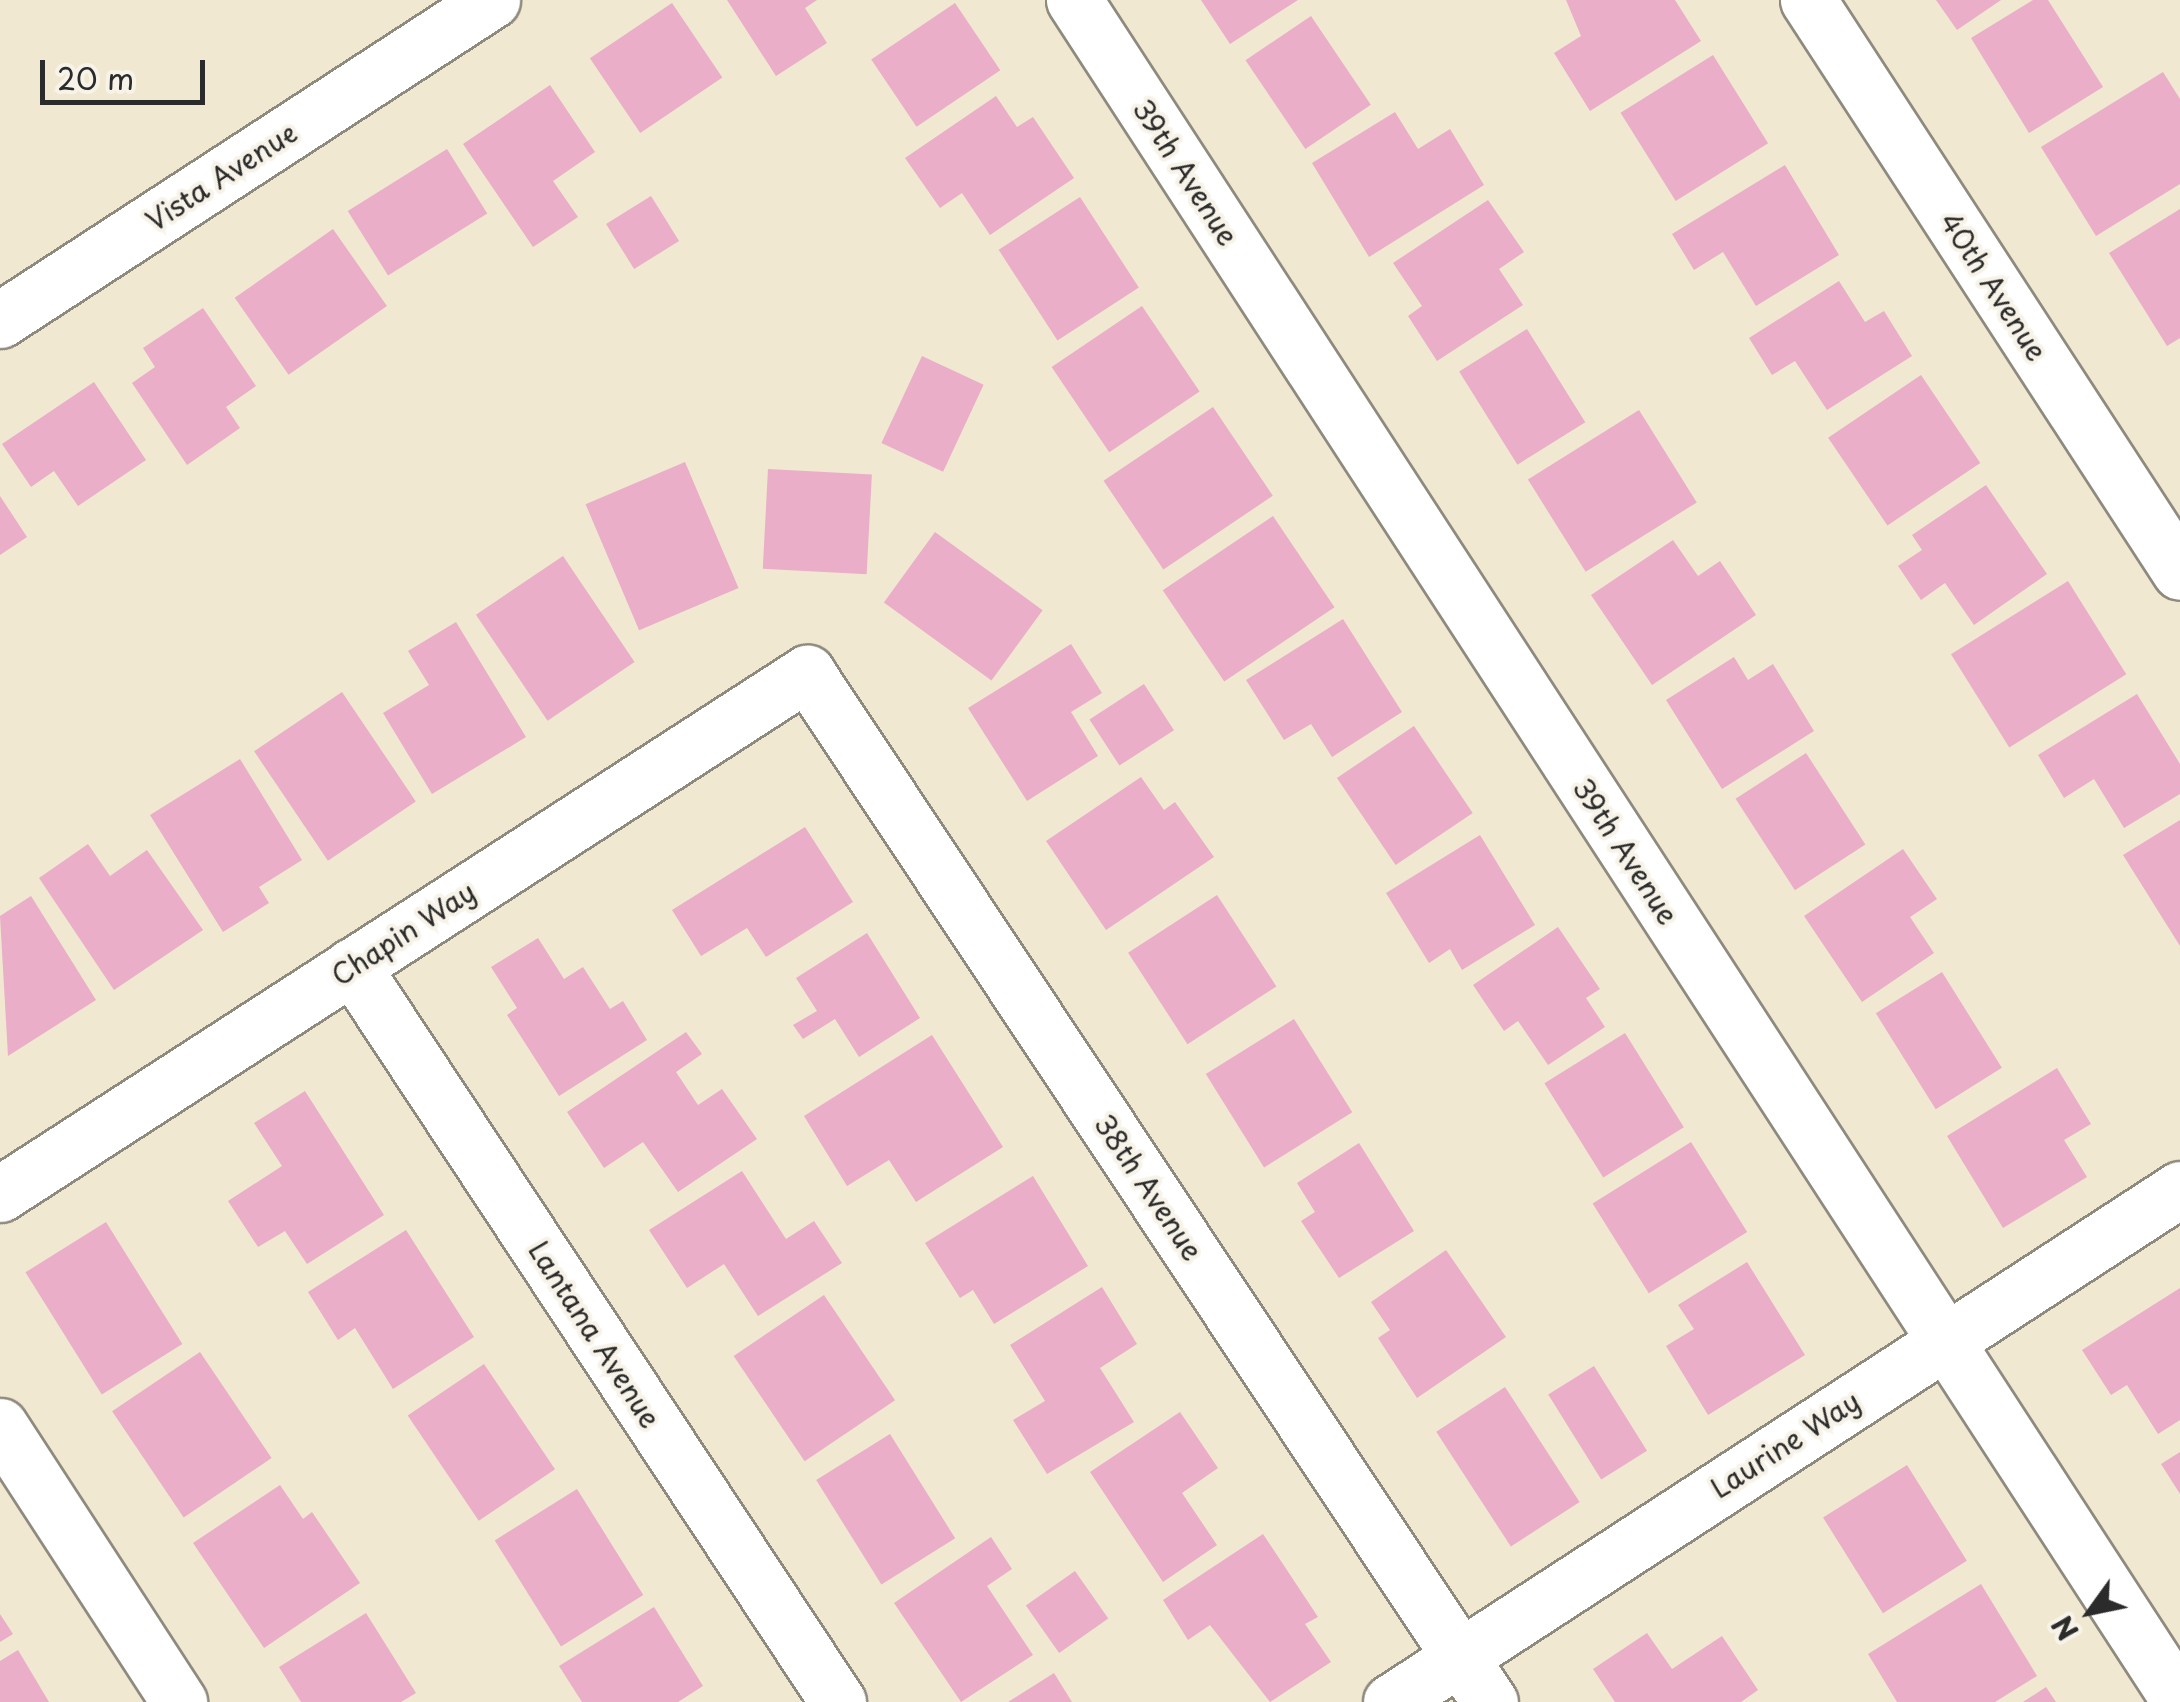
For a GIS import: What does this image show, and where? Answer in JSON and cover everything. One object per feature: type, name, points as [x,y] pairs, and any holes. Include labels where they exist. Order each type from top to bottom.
[{"type":"street","name":"Vista Avenue","points":[[0,320],[492,0]]},
{"type":"street","name":"39th Avenue","points":[[1074,0],[2180,1702]]},
{"type":"street","name":"40th Avenue","points":[[1808,0],[2180,572]]},
{"type":"street","name":"Chapin Way","points":[[0,1194],[807,673]]},
{"type":"street","name":"38th Avenue","points":[[807,673],[1490,1702]]},
{"type":"street","name":"Lantana Avenue","points":[[352,966],[838,1702]]},
{"type":"street","name":"Laurine Way","points":[[1391,1702],[2180,1189]]},
{"type":"street","points":[[0,1426],[179,1702]]},
{"type":"building","points":[[727,0],[817,0],[805,8],[827,43],[776,76]]},
{"type":"building","points":[[1201,0],[1298,0],[1230,44]]},
{"type":"building","points":[[1566,0],[1675,0],[1701,41],[1590,111],[1554,53],[1581,36]]},
{"type":"building","points":[[1936,0],[2001,0],[1957,30]]},
{"type":"building","points":[[2033,0],[2048,0],[2103,87],[2029,133],[1971,38]]},
{"type":"building","points":[[672,3],[722,78],[640,133],[590,58]]},
{"type":"building","points":[[955,3],[1000,70],[917,127],[871,59]]},
{"type":"building","points":[[1311,16],[1371,105],[1305,149],[1246,60]]},
{"type":"building","points":[[1713,55],[1768,143],[1676,201],[1621,113]]},
{"type":"building","points":[[2163,72],[2180,99],[2180,184],[2096,236],[2041,147]]},
{"type":"building","points":[[550,85],[595,152],[553,181],[578,217],[533,247],[463,144]]},
{"type":"building","points":[[996,96],[1017,127],[1033,117],[1074,178],[990,235],[962,193],[940,208],[905,158]]},
{"type":"building","points":[[1395,112],[1418,149],[1450,129],[1484,185],[1369,257],[1312,163]]},
{"type":"building","points":[[447,149],[487,213],[388,275],[348,211]]},
{"type":"building","points":[[1785,165],[1839,255],[1756,306],[1723,252],[1694,270],[1672,234]]},
{"type":"building","points":[[651,196],[679,241],[634,269],[606,224]]},
{"type":"building","points":[[1080,197],[1139,288],[1057,340],[999,250]]},
{"type":"building","points":[[1488,200],[1524,252],[1499,269],[1523,305],[1437,361],[1408,316],[1422,306],[1393,263]]},
{"type":"building","points":[[2180,209],[2180,338],[2167,346],[2109,253]]},
{"type":"building","points":[[333,229],[387,306],[289,375],[235,298]]},
{"type":"building","points":[[1839,281],[1865,322],[1884,311],[1912,356],[1827,410],[1795,361],[1772,375],[1749,338]]},
{"type":"building","points":[[1142,306],[1200,391],[1109,452],[1052,367]]},
{"type":"building","points":[[203,308],[256,386],[226,407],[240,428],[187,465],[132,383],[155,367],[143,348]]},
{"type":"building","points":[[1527,329],[1585,422],[1517,465],[1459,371]]},
{"type":"building","points":[[922,356],[984,385],[943,472],[881,443]]},
{"type":"building","points":[[1921,375],[1980,463],[1887,526],[1828,438]]},
{"type":"building","points":[[94,382],[146,460],[78,506],[54,471],[31,487],[2,444]]},
{"type":"building","points":[[1213,407],[1273,496],[1163,570],[1104,481]]},
{"type":"building","points":[[1639,410],[1697,502],[1586,572],[1528,479]]},
{"type":"building","points":[[685,462],[739,588],[639,630],[586,504]]},
{"type":"building","points":[[768,469],[872,474],[867,574],[763,569]]},
{"type":"building","points":[[1986,485],[2047,574],[1974,625],[1945,583],[1921,600],[1898,566],[1922,550],[1912,535]]},
{"type":"building","points":[[0,496],[27,537],[0,555]]},
{"type":"building","points":[[1273,516],[1335,607],[1224,682],[1163,590]]},
{"type":"building","points":[[935,532],[1043,610],[991,681],[884,602]]},
{"type":"building","points":[[1673,540],[1698,576],[1720,561],[1756,615],[1652,685],[1591,595]]},
{"type":"building","points":[[563,556],[635,662],[548,721],[476,615]]},
{"type":"building","points":[[2068,581],[2126,674],[2009,747],[1951,654]]},
{"type":"building","points":[[1343,619],[1402,712],[1332,757],[1311,724],[1284,740],[1246,680]]},
{"type":"building","points":[[456,622],[526,737],[432,794],[383,713],[429,685],[408,651]]},
{"type":"building","points":[[1071,644],[1102,693],[1071,712],[1098,756],[1027,801],[968,708]]},
{"type":"building","points":[[1734,657],[1748,680],[1773,664],[1814,731],[1722,789],[1666,700]]},
{"type":"building","points":[[1144,684],[1174,730],[1119,766],[1089,719]]},
{"type":"building","points":[[342,692],[416,801],[328,861],[254,751]]},
{"type":"building","points":[[2137,694],[2180,764],[2180,794],[2124,828],[2094,779],[2064,798],[2038,755]]},
{"type":"building","points":[[1414,726],[1473,813],[1396,865],[1337,778]]},
{"type":"building","points":[[1806,753],[1865,844],[1795,890],[1736,799]]},
{"type":"building","points":[[240,759],[302,860],[259,887],[269,903],[223,932],[150,815]]},
{"type":"building","points":[[1141,777],[1164,810],[1175,802],[1214,857],[1106,930],[1046,841]]},
{"type":"building","points":[[2180,820],[2180,946],[2123,855]]},
{"type":"building","points":[[805,827],[853,902],[766,957],[747,928],[701,956],[672,910]]},
{"type":"building","points":[[1480,835],[1535,925],[1462,970],[1450,949],[1429,963],[1386,893]]},
{"type":"building","points":[[88,844],[110,876],[147,850],[203,930],[114,990],[39,878]]},
{"type":"building","points":[[1903,849],[1937,899],[1910,917],[1934,953],[1862,1002],[1804,916]]},
{"type":"building","points":[[1217,895],[1276,986],[1187,1044],[1128,953]]},
{"type":"building","points":[[31,896],[96,1000],[8,1056],[0,916]]},
{"type":"building","points":[[1558,927],[1600,989],[1586,998],[1605,1027],[1548,1065],[1518,1021],[1504,1031],[1473,985]]},
{"type":"building","points":[[867,933],[920,1018],[859,1057],[835,1019],[803,1039],[793,1025],[817,1011],[796,978]]},
{"type":"building","points":[[538,938],[564,979],[583,967],[610,1009],[623,1001],[647,1040],[559,1096],[507,1015],[517,1008],[491,967]]},
{"type":"building","points":[[1942,972],[2002,1068],[1936,1109],[1876,1013]]},
{"type":"building","points":[[1294,1019],[1352,1112],[1264,1167],[1206,1074]]},
{"type":"building","points":[[686,1032],[702,1054],[676,1072],[698,1105],[722,1089],[757,1139],[678,1192],[643,1142],[604,1168],[567,1112]]},
{"type":"building","points":[[1625,1033],[1684,1127],[1603,1177],[1544,1083]]},
{"type":"building","points":[[932,1035],[1003,1147],[916,1202],[889,1160],[847,1186],[804,1116]]},
{"type":"building","points":[[2057,1068],[2091,1124],[2064,1140],[2087,1177],[2003,1228],[1947,1136]]},
{"type":"building","points":[[305,1091],[384,1215],[307,1264],[285,1231],[258,1247],[228,1201],[282,1166],[254,1123]]},
{"type":"building","points":[[1691,1142],[1747,1232],[1649,1293],[1593,1203]]},
{"type":"building","points":[[1359,1143],[1414,1231],[1339,1278],[1301,1221],[1315,1212],[1297,1183]]},
{"type":"building","points":[[742,1171],[786,1239],[814,1221],[842,1263],[758,1316],[724,1264],[687,1288],[649,1230]]},
{"type":"building","points":[[1033,1176],[1088,1266],[994,1324],[973,1290],[960,1298],[925,1243]]},
{"type":"building","points":[[106,1222],[182,1344],[102,1394],[25,1272]]},
{"type":"building","points":[[406,1230],[474,1337],[393,1389],[355,1328],[338,1340],[308,1292]]},
{"type":"building","points":[[1446,1250],[1506,1337],[1417,1398],[1378,1338],[1390,1330],[1371,1302]]},
{"type":"building","points":[[1747,1262],[1805,1355],[1708,1415],[1666,1346],[1694,1329],[1678,1305]]},
{"type":"building","points":[[1102,1287],[1137,1344],[1100,1368],[1134,1422],[1047,1474],[1013,1420],[1045,1401],[1010,1345]]},
{"type":"building","points":[[2180,1288],[2180,1420],[2158,1434],[2127,1385],[2111,1395],[2082,1350]]},
{"type":"building","points":[[824,1295],[895,1400],[805,1461],[734,1356]]},
{"type":"building","points":[[200,1352],[272,1458],[184,1517],[112,1411]]},
{"type":"building","points":[[484,1364],[555,1469],[479,1521],[408,1415]]},
{"type":"building","points":[[1594,1366],[1647,1451],[1601,1479],[1548,1395]]},
{"type":"building","points":[[1505,1387],[1580,1502],[1511,1547],[1436,1432]]},
{"type":"building","points":[[1180,1412],[1218,1468],[1182,1493],[1217,1545],[1163,1582],[1090,1472]]},
{"type":"building","points":[[890,1434],[955,1538],[881,1584],[816,1480]]},
{"type":"building","points":[[2180,1452],[2180,1494],[2161,1464]]},
{"type":"building","points":[[1907,1465],[1967,1561],[1883,1613],[1823,1517]]},
{"type":"building","points":[[280,1485],[303,1519],[312,1512],[360,1583],[264,1648],[193,1543]]},
{"type":"building","points":[[577,1489],[643,1595],[561,1646],[495,1540]]},
{"type":"building","points":[[1263,1534],[1318,1617],[1305,1624],[1331,1662],[1270,1702],[1210,1625],[1188,1640],[1163,1600]]},
{"type":"building","points":[[991,1537],[1012,1569],[987,1586],[1033,1655],[961,1702],[894,1603]]},
{"type":"building","points":[[1075,1571],[1108,1619],[1059,1653],[1026,1605]]},
{"type":"building","points":[[1981,1584],[2037,1676],[1995,1702],[1897,1702],[1868,1654]]},
{"type":"building","points":[[654,1607],[703,1686],[678,1702],[582,1702],[559,1666]]},
{"type":"building","points":[[366,1613],[416,1693],[401,1702],[301,1702],[279,1667]]},
{"type":"building","points":[[0,1614],[13,1634],[0,1642]]},
{"type":"building","points":[[1647,1633],[1672,1669],[1722,1636],[1758,1690],[1741,1702],[1615,1702],[1593,1669]]},
{"type":"building","points":[[18,1650],[49,1702],[0,1702],[0,1661]]},
{"type":"building","points":[[1054,1673],[1072,1702],[1008,1702]]},
{"type":"building","points":[[2046,1687],[2056,1702],[2023,1702]]}]
